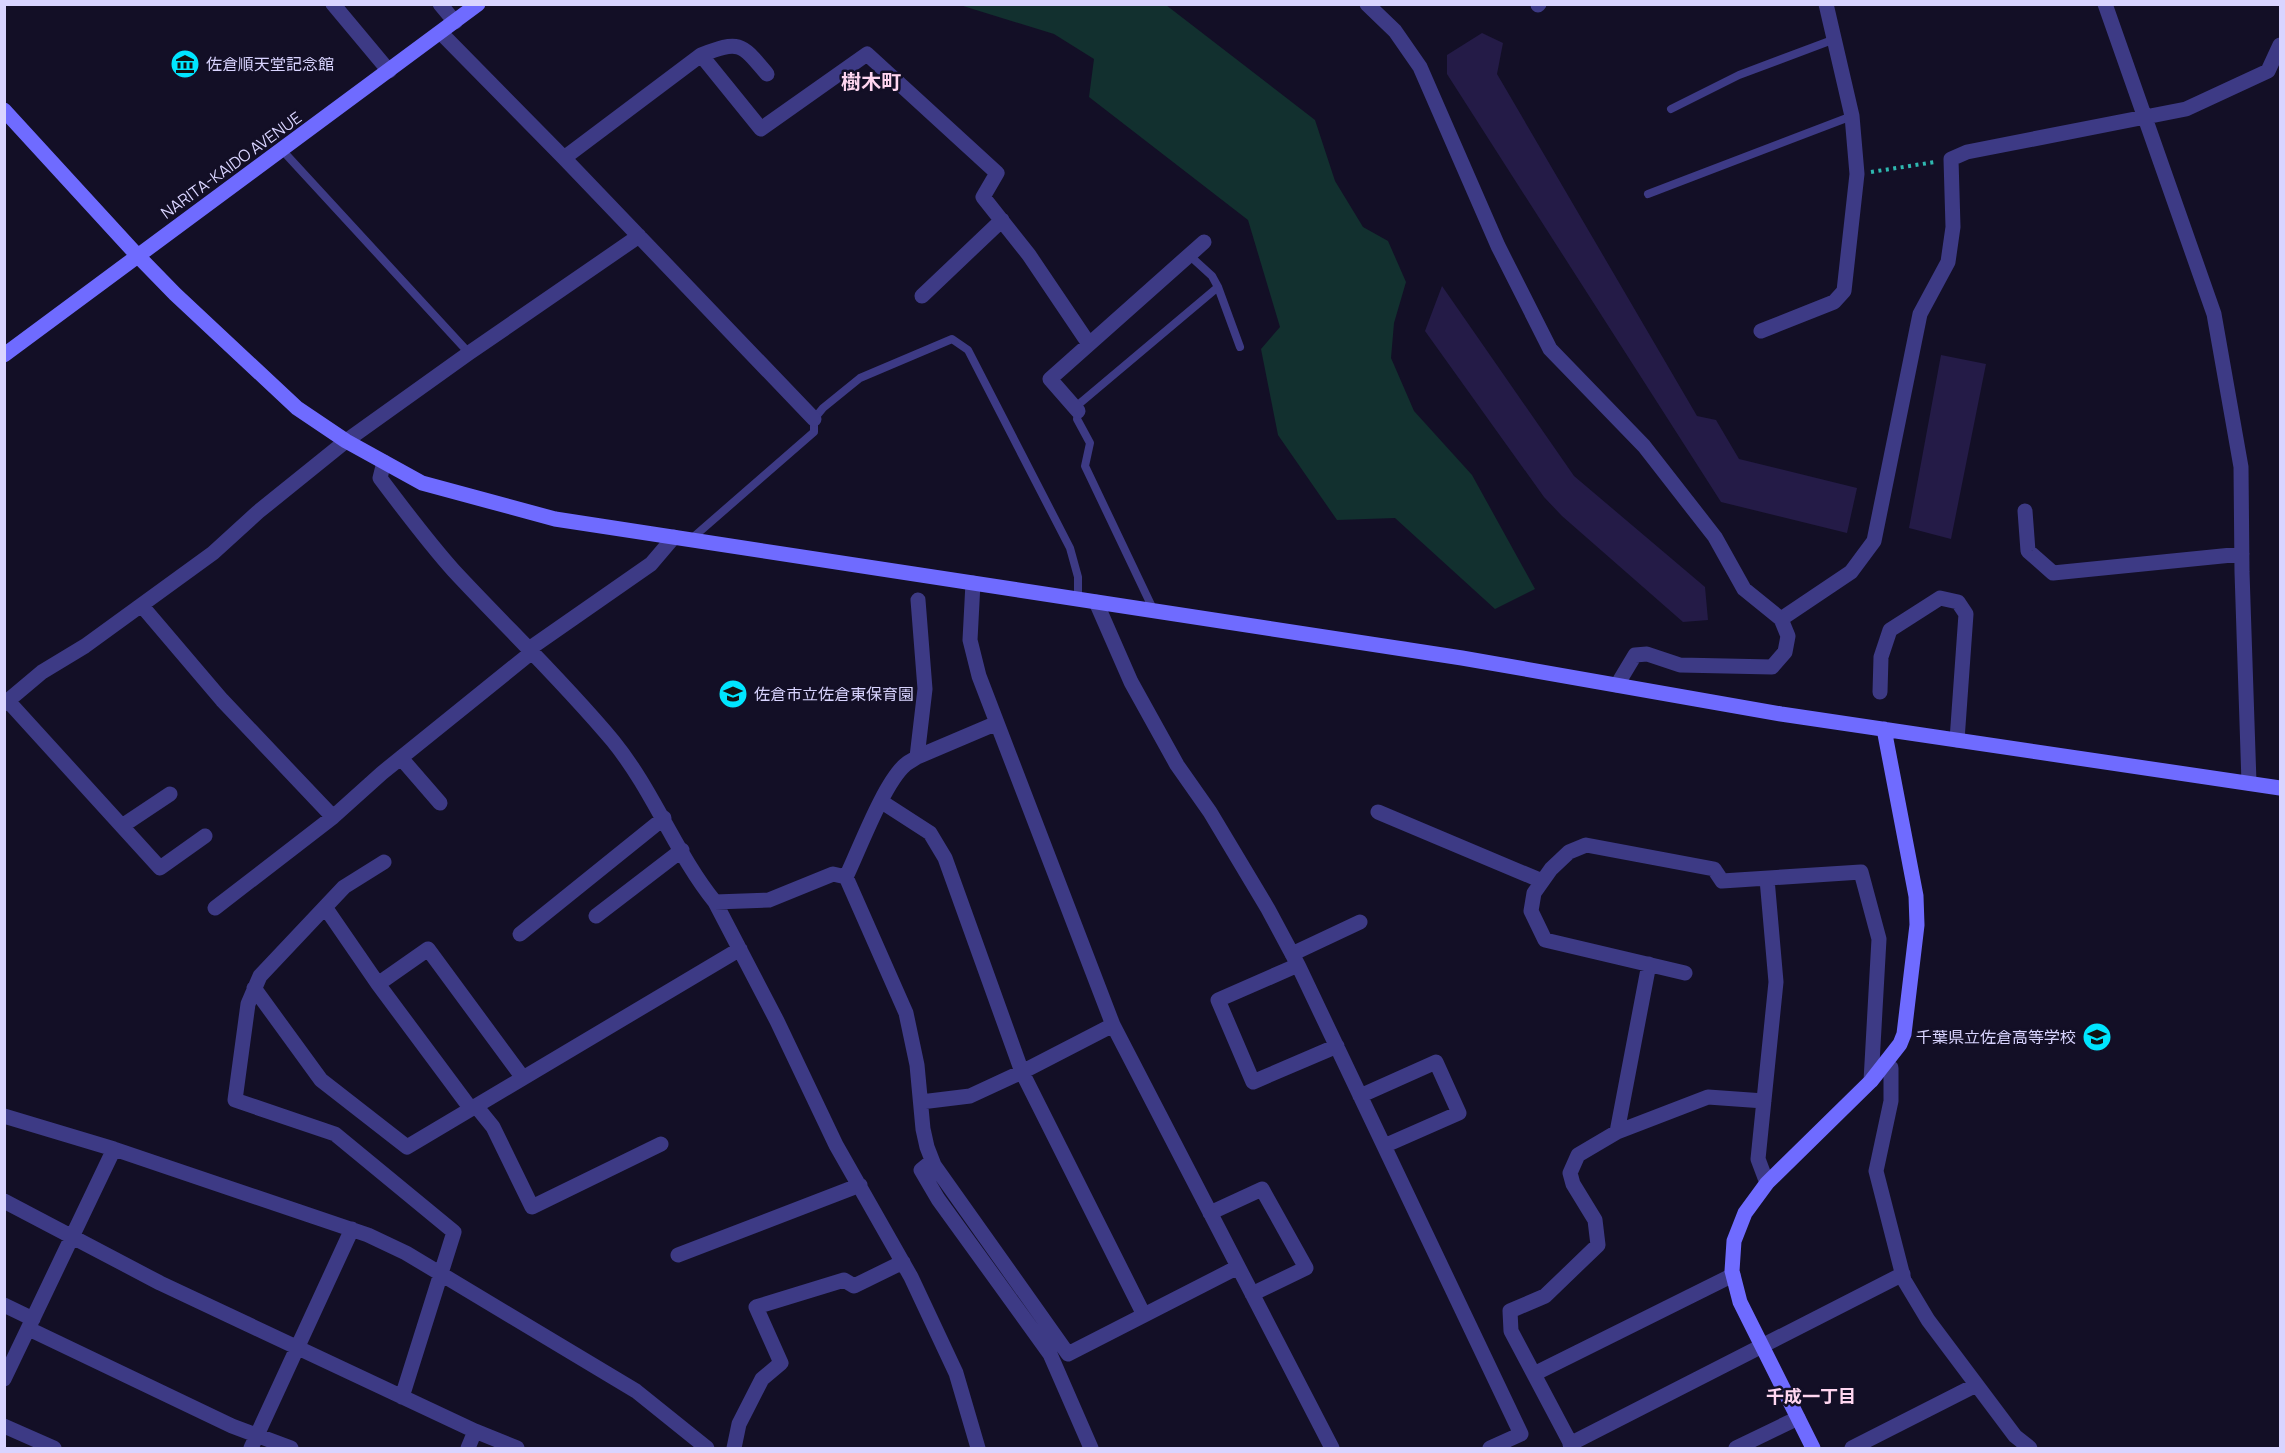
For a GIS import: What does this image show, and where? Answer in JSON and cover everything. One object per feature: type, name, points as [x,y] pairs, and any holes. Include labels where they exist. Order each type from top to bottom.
[{"type":"street","points":[[333,4],[389,71]]},
{"type":"street","points":[[440,4],[455,22]]},
{"type":"street","name":"NARITA-KAIDO AVENUE","points":[[4,354],[478,4]]},
{"type":"street","points":[[1367,4],[1395,31],[1420,67],[1498,246],[1550,349],[1644,447],[1716,537],[1744,589],[1781,619],[1788,636],[1785,652],[1772,667],[1680,665],[1647,654],[1635,655],[1617,685]]},
{"type":"street","points":[[1761,331],[1834,302],[1844,291],[1857,174],[1852,116],[1826,4]]},
{"type":"street","points":[[2105,4],[2214,314],[2241,467],[2250,783]]},
{"type":"street","points":[[441,33],[814,419]]},
{"type":"street","points":[[564,158],[701,55],[723,46],[735,45],[748,51],[767,74]]},
{"type":"street","points":[[1781,619],[1851,572],[1874,541],[1920,314],[1948,262],[1953,227],[1951,159],[1967,152],[2186,109],[2268,71],[2280,45]]},
{"type":"street","points":[[701,55],[761,129],[867,54],[997,173],[983,197],[1029,255],[1089,344]]},
{"type":"street","points":[[4,110],[175,294],[297,408],[346,441],[422,483],[555,519],[1450,656],[1884,729],[2280,788]]},
{"type":"street","points":[[922,296],[1002,220]]},
{"type":"street","points":[[205,836],[160,868],[6,702],[42,672],[85,646],[213,553],[346,441],[639,236]]},
{"type":"street","points":[[1078,411],[1050,379],[1204,242]]},
{"type":"street","points":[[384,462],[381,478],[412,521],[453,570],[577,699],[615,744],[664,818],[704,888],[716,902],[773,1013],[836,1145],[903,1263],[956,1373],[978,1449]]},
{"type":"street","points":[[2025,511],[2028,551],[2053,573],[2242,554]]},
{"type":"street","points":[[214,908],[333,817],[531,651],[651,564],[674,537]]},
{"type":"street","points":[[973,583],[970,640],[979,676],[1113,1025],[1332,1449]]},
{"type":"street","points":[[1880,692],[1881,657],[1890,630],[1940,598],[1958,602],[1966,614],[1958,740]]},
{"type":"street","points":[[917,757],[925,689],[918,600]]},
{"type":"street","points":[[1096,602],[1131,682],[1177,765],[1216,822],[1269,909],[1521,1434],[1490,1449]]},
{"type":"street","points":[[142,606],[222,700],[333,817]]},
{"type":"street","points":[[846,878],[893,779],[905,765],[917,757],[997,723]]},
{"type":"street","points":[[1813,1449],[1740,1302],[1733,1275],[1734,1241],[1745,1213],[1767,1183],[1871,1081],[1900,1044],[1904,1034],[1917,925],[1916,896],[1884,729]]},
{"type":"street","points":[[401,758],[440,803]]},
{"type":"street","points":[[122,826],[170,794]]},
{"type":"street","points":[[882,802],[930,833],[945,858],[1022,1072],[1144,1315]]},
{"type":"street","points":[[1378,812],[1542,881]]},
{"type":"street","points":[[520,934],[664,818]]},
{"type":"street","points":[[1685,973],[1545,940],[1531,911],[1534,893],[1551,868],[1569,852],[1586,845],[1714,869],[1722,881],[1861,872],[1879,939],[1871,1081]]},
{"type":"street","points":[[596,916],[682,849]]},
{"type":"street","points":[[384,862],[344,887],[260,976],[248,1004],[235,1100],[335,1134],[454,1232],[402,1397]]},
{"type":"street","points":[[716,902],[769,900],[833,874],[846,878],[906,1013],[912,1037],[923,1129],[932,1161],[1068,1354],[1238,1267]]},
{"type":"street","points":[[1767,879],[1776,982],[1758,1159],[1767,1183]]},
{"type":"street","points":[[325,907],[378,984],[473,1108],[493,1127],[532,1207],[661,1144]]},
{"type":"street","points":[[1336,1046],[1253,1082],[1218,1000],[1295,960],[1360,922]]},
{"type":"street","points":[[378,984],[428,949],[523,1078]]},
{"type":"street","points":[[254,988],[321,1080],[407,1147],[740,950]]},
{"type":"street","points":[[1617,1132],[1649,964]]},
{"type":"street","points":[[921,1102],[970,1096],[1113,1025]]},
{"type":"street","points":[[1360,1096],[1436,1062],[1459,1113],[1384,1146]]},
{"type":"street","points":[[1884,1066],[1891,1068],[1891,1101],[1876,1172],[1903,1274],[1928,1320],[2014,1436],[2031,1449]]},
{"type":"street","points":[[1764,1101],[1708,1097],[1617,1132],[1578,1155],[1569,1173],[1595,1220],[1598,1245],[1545,1296],[1510,1311],[1511,1331],[1572,1446],[1903,1274]]},
{"type":"street","points":[[4,1116],[114,1149],[352,1229],[406,1253],[636,1391],[707,1449]]},
{"type":"street","points":[[4,1379],[114,1149]]},
{"type":"street","points":[[932,1161],[921,1170],[938,1199],[1050,1354],[1091,1449]]},
{"type":"street","points":[[678,1255],[860,1185]]},
{"type":"street","points":[[1210,1213],[1262,1189],[1306,1268],[1252,1294]]},
{"type":"street","points":[[4,1201],[159,1282],[517,1449]]},
{"type":"street","points":[[251,1449],[352,1229]]},
{"type":"street","points":[[734,1449],[739,1424],[762,1379],[781,1364],[756,1307],[844,1280],[854,1286],[903,1263]]},
{"type":"street","points":[[1534,1374],[1733,1275]]},
{"type":"street","points":[[4,1305],[31,1324],[232,1426],[258,1434],[291,1449]]},
{"type":"street","points":[[1852,1449],[1976,1385]]},
{"type":"street","points":[[1736,1449],[1798,1418]]},
{"type":"street","points":[[4,1426],[54,1449]]},
{"type":"street","points":[[468,1449],[475,1431]]},
{"type":"lane","points":[[1671,109],[1738,75],[1834,39]]},
{"type":"lane","points":[[1648,194],[1852,116]]},
{"type":"lane","points":[[282,150],[469,353]]},
{"type":"lane","points":[[1189,255],[1212,276],[1240,347]]},
{"type":"lane","points":[[1154,611],[1085,466],[1090,443],[1077,419],[1079,404],[1218,287]]},
{"type":"lane","points":[[690,540],[814,432],[814,419],[823,408],[860,378],[952,339],[968,350],[1070,548],[1078,577],[1078,599]]},
{"type":"path","points":[[1857,174],[1951,159]]},
{"type":"green space","points":[[960,5],[1166,5],[1315,120],[1335,181],[1363,227],[1388,241],[1406,282],[1394,323],[1391,358],[1414,411],[1472,475],[1535,589],[1495,609],[1395,518],[1337,520],[1278,435],[1261,349],[1280,327],[1248,220],[1089,97],[1094,59],[1054,34]]},
{"type":"building","points":[[1482,33],[1503,43],[1497,74],[1697,416],[1716,420],[1739,459],[1857,488],[1847,533],[1721,502],[1447,74],[1447,55]]},
{"type":"building","points":[[1442,286],[1574,476],[1705,587],[1708,620],[1683,622],[1562,516],[1544,497],[1425,331]]},
{"type":"building","points":[[1941,355],[1986,364],[1951,539],[1909,528]]},
{"type":"place","name":"佐倉順天堂記念館","points":[[185,64]]},
{"type":"place","name":"佐倉市立佐倉東保育園","points":[[733,694]]},
{"type":"place","name":"千葉県立佐倉高等学校","points":[[2097,1037]]},
{"type":"district","name":"樹木町","points":[[871,82]]},
{"type":"district","name":"千成一丁目","points":[[1811,1397]]}]
